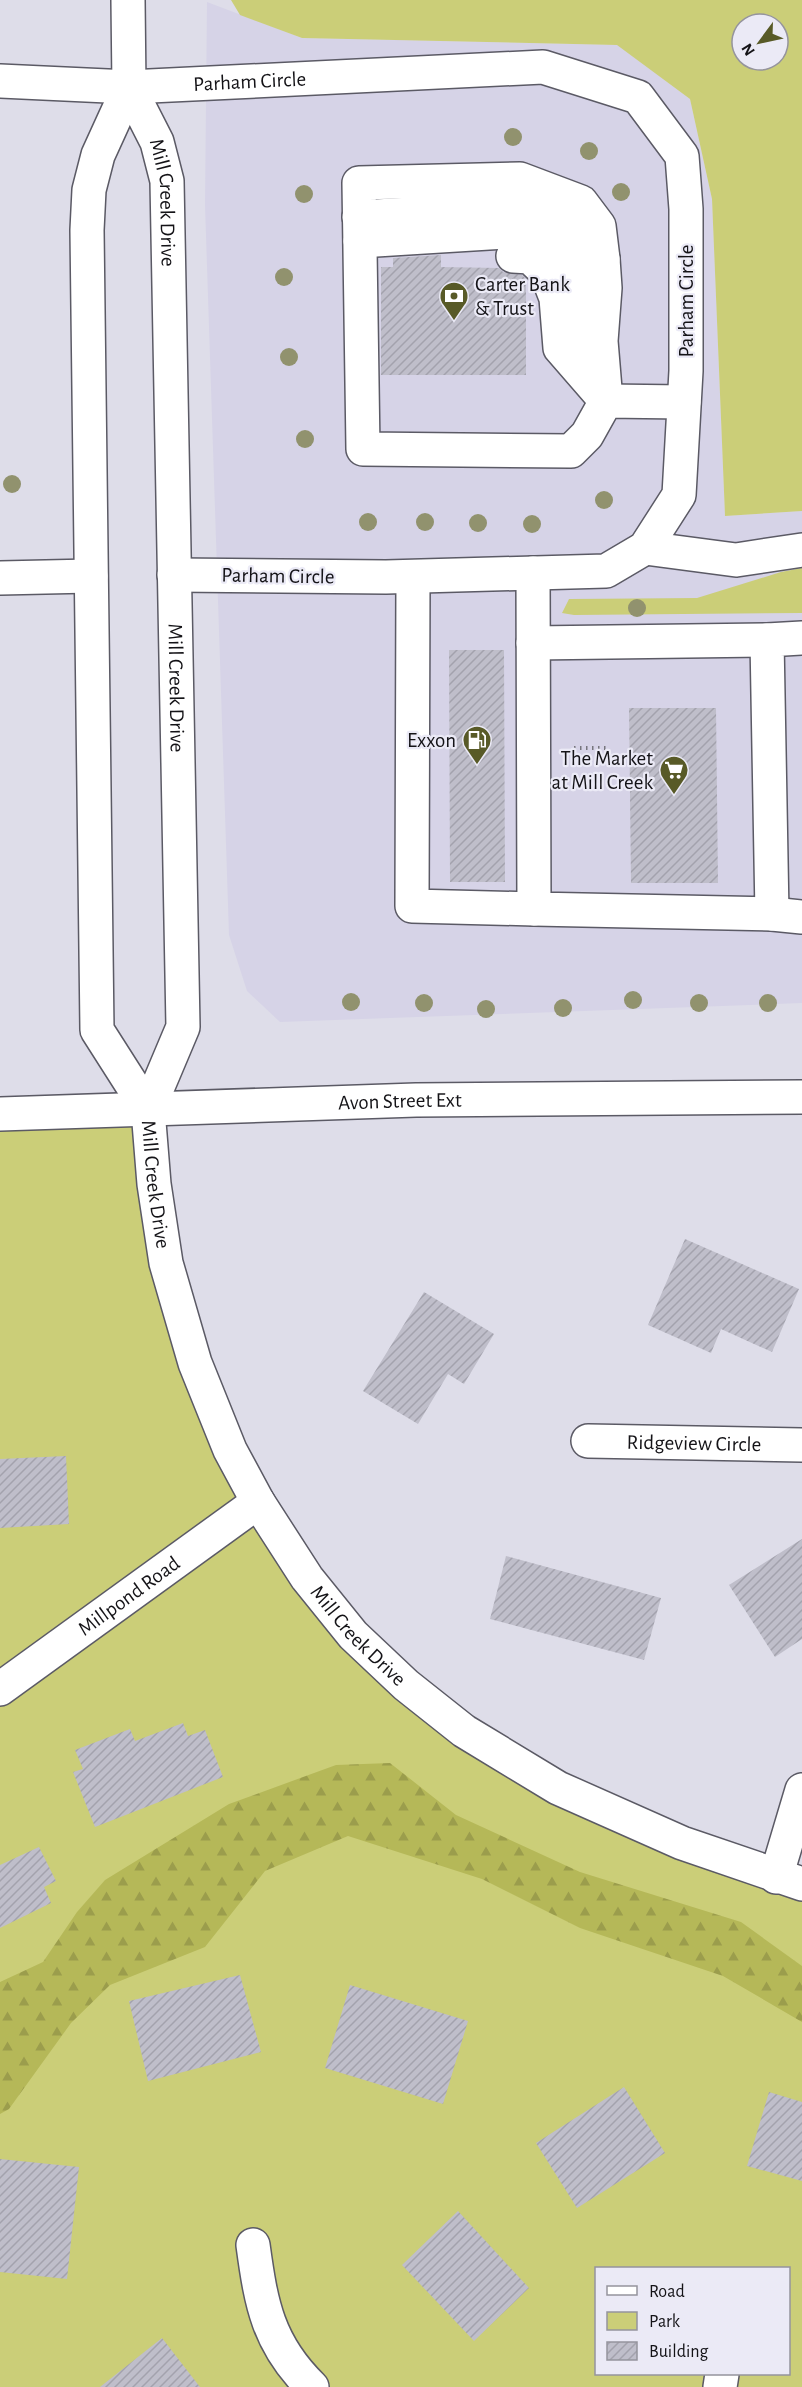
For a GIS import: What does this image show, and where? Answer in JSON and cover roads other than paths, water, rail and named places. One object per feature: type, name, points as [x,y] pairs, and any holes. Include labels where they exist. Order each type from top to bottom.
[{"type":"street","name":"Mill Creek Drive","points":[[128,0],[129,87],[157,142],[167,181],[183,1027],[148,1110],[154,1184],[166,1263],[195,1363],[230,1450],[258,1502],[306,1578],[353,1635],[406,1685],[464,1731],[558,1788],[682,1843],[789,1881]]},
{"type":"street","name":"Parham Circle","points":[[0,81],[129,87],[543,67],[638,97],[682,156],[686,209],[686,371],[679,495],[645,548],[606,571],[413,577],[174,575]]},
{"type":"street","points":[[129,87],[98,155],[89,190],[87,230],[98,1030],[148,1110]]},
{"type":"street","points":[[520,179],[581,202],[599,226],[605,288],[601,341],[606,401],[588,435],[571,452],[363,449],[360,240],[359,183],[520,179]]},
{"type":"street","points":[[360,240],[505,232],[527,233],[553,247],[572,269],[581,294],[583,347],[606,401]]},
{"type":"street","points":[[606,401],[684,402]]},
{"type":"street","points":[[645,548],[736,560],[802,550]]},
{"type":"street","points":[[533,573],[534,909]]},
{"type":"street","points":[[0,578],[91,576]]},
{"type":"street","points":[[413,577],[412,906],[787,916],[767,640]]},
{"type":"street","points":[[533,643],[802,638]]},
{"type":"street","name":"Avon Street Ext","points":[[0,1114],[416,1100],[802,1097]]},
{"type":"street","name":"Ridgeview Circle","points":[[588,1441],[802,1445]]},
{"type":"street","name":"Millpond Road","points":[[0,1689],[258,1502]]},
{"type":"street","points":[[789,1881],[802,1790]]},
{"type":"street","points":[[254,2245],[260,2296],[277,2344],[312,2387]]},
{"type":"place","name":"Carter Bank & Trust","points":[[454,322]]},
{"type":"place","name":"Exxon","points":[[477,766]]},
{"type":"place","name":"The Market at Mill Creek","points":[[674,796]]}]
